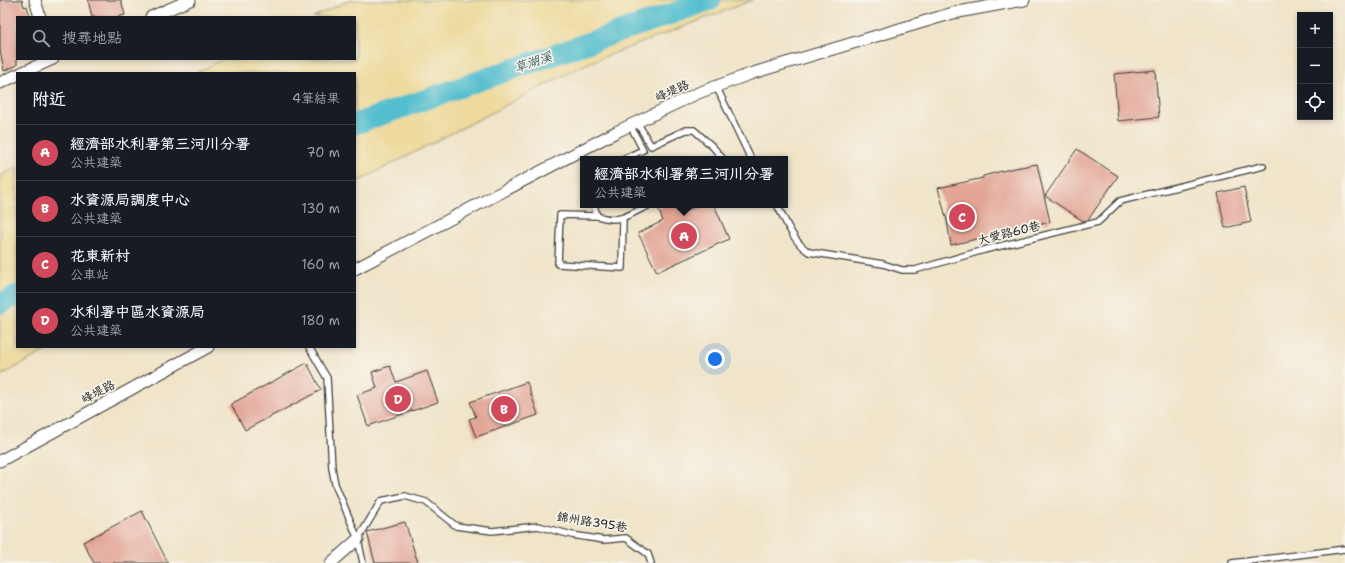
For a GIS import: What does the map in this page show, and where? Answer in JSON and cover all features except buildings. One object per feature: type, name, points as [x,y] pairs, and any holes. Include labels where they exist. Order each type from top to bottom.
[{"type":"street","points":[[35,0],[40,16]]},
{"type":"street","points":[[153,16],[190,0]]},
{"type":"street","name":"峰堤路","points":[[356,268],[633,124],[716,86],[753,73],[953,13],[1024,0]]},
{"type":"street","points":[[23,72],[49,60]]},
{"type":"street","points":[[0,83],[16,75]]},
{"type":"street","name":"峰堤路","points":[[0,461],[206,348]]},
{"type":"street","name":"錦州路395巷","points":[[331,563],[358,539]]},
{"type":"lane","points":[[716,86],[750,156]]},
{"type":"lane","points":[[630,156],[643,150],[633,124]]},
{"type":"lane","points":[[633,124],[651,146],[686,130],[694,130],[720,156]]},
{"type":"lane","name":"大愛路60巷","points":[[779,208],[794,237],[803,249],[809,252],[883,264],[902,270],[915,270],[984,250],[1098,222],[1120,201],[1263,166]]},
{"type":"lane","points":[[595,208],[597,216]]},
{"type":"lane","points":[[623,219],[622,268],[558,264],[560,215],[597,216],[609,219],[623,219],[644,208]]},
{"type":"lane","points":[[310,348],[327,378],[332,468],[335,484],[358,539],[363,563]]},
{"type":"lane","name":"錦州路395巷","points":[[358,539],[381,501],[405,496],[426,502],[456,526],[492,531],[538,526],[579,536],[604,540],[626,538],[648,554],[651,563]]},
{"type":"lane","points":[[1232,563],[1345,549]]},
{"type":"sand","points":[[350,0],[753,0],[586,64],[356,182],[356,72],[198,72],[221,60],[356,60],[356,16],[315,16]]},
{"type":"sand","points":[[16,168],[16,348],[50,348],[0,376],[0,176]]},
{"type":"waterway","name":"草湖溪","points":[[356,124],[711,0]]},
{"type":"waterway","name":"草湖溪","points":[[0,304],[16,296]]},
{"type":"place","name":"花東新村","points":[[962,217]]},
{"type":"place","name":"經濟部水利署第三河川分署","points":[[684,236]]},
{"type":"place","name":"水利署中區水資源局","points":[[398,399]]},
{"type":"place","name":"水資源局調度中心","points":[[504,409]]}]
